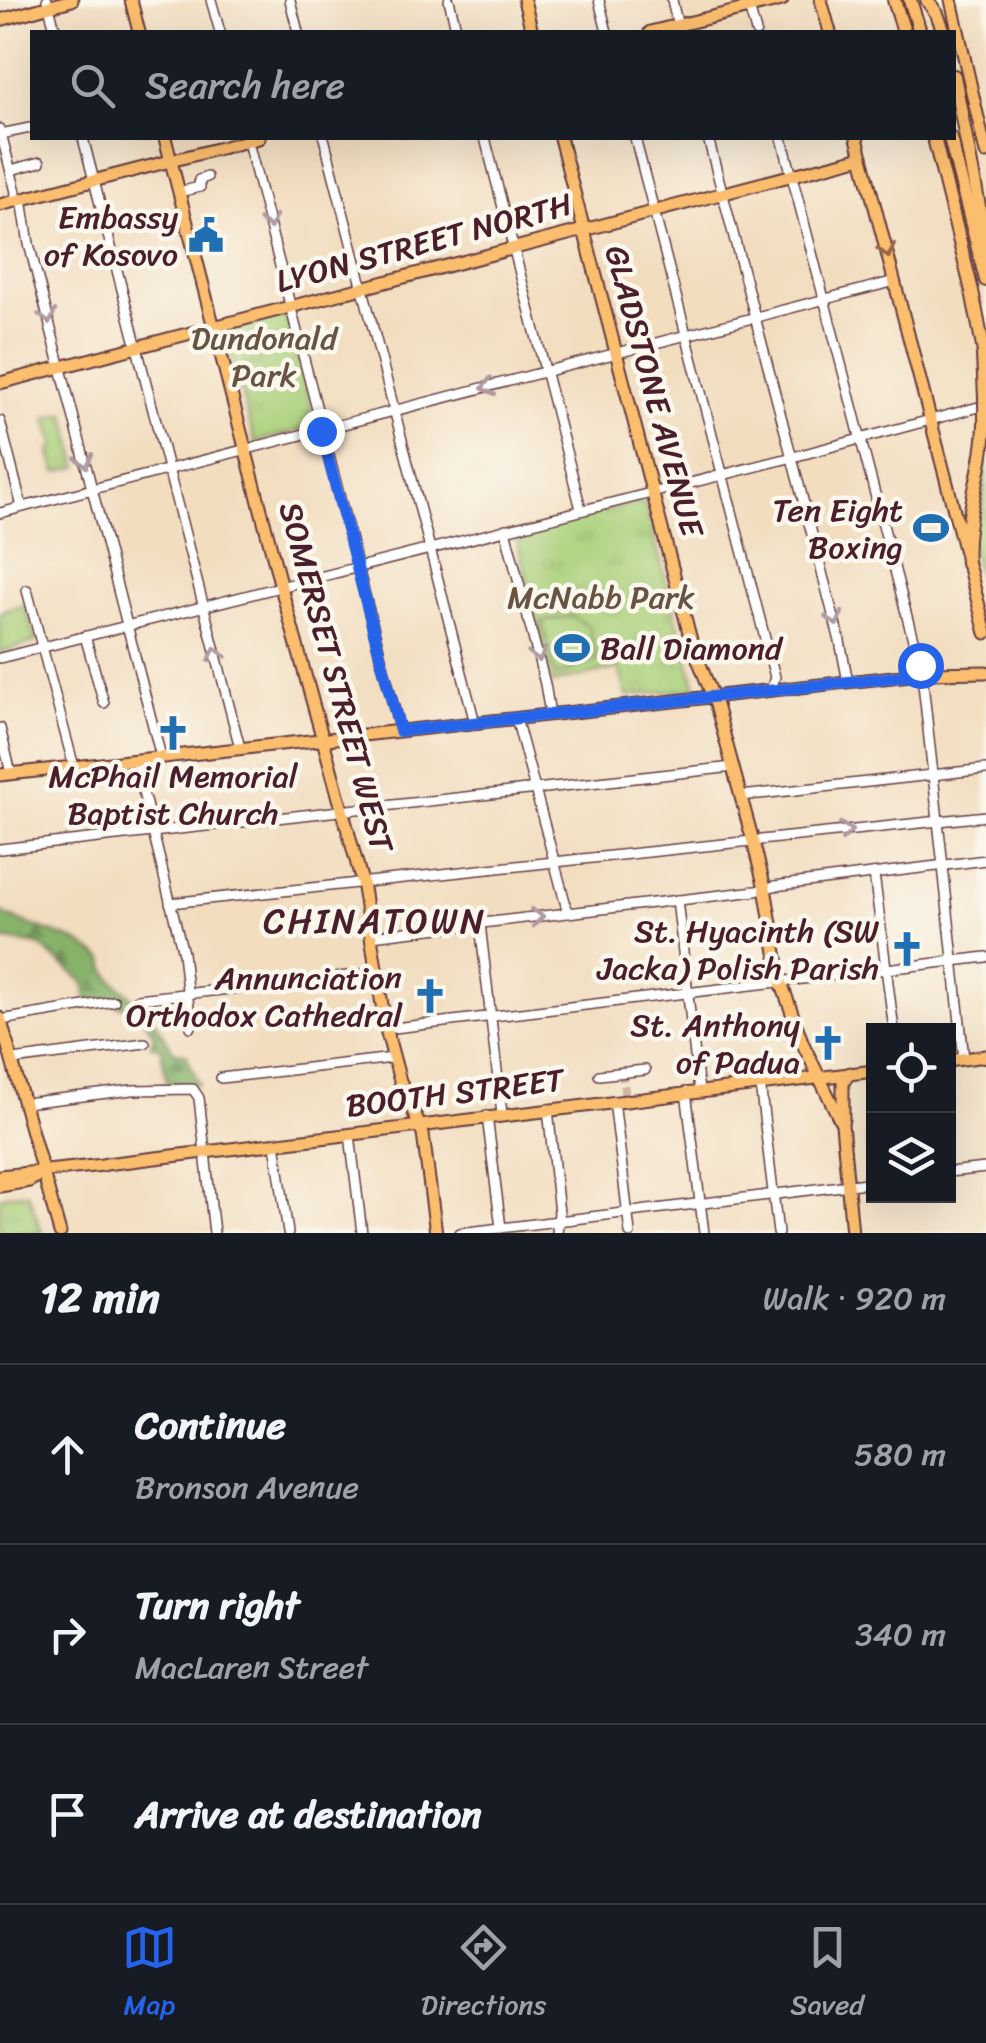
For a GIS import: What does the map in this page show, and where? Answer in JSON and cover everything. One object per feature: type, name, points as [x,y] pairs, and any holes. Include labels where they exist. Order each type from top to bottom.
[{"type":"highway","points":[[894,0],[903,30]]},
{"type":"highway","points":[[910,0],[919,30]]},
{"type":"highway","points":[[927,0],[943,30]]},
{"type":"highway","points":[[956,86],[986,261]]},
{"type":"highway","points":[[935,140],[984,355],[981,470],[966,536],[967,562]]},
{"type":"highway","points":[[951,140],[986,280]]},
{"type":"main road","points":[[0,20],[48,3],[72,0]]},
{"type":"main road","points":[[131,0],[138,30]]},
{"type":"main road","points":[[524,0],[532,30]]},
{"type":"main road","points":[[679,29],[748,4],[782,0]]},
{"type":"main road","points":[[822,0],[830,30]]},
{"type":"main road","points":[[940,0],[953,30]]},
{"type":"main road","points":[[951,0],[986,153]]},
{"type":"main road","points":[[956,37],[959,44]]},
{"type":"main road","name":"SOMERSET STREET WEST","points":[[166,140],[362,882],[386,1029],[403,1088],[421,1125],[436,1233]]},
{"type":"main road","points":[[0,205],[244,140]]},
{"type":"main road","name":"GLADSTONE AVENUE","points":[[561,140],[692,644],[713,697],[753,840],[781,982],[842,1124],[852,1233]]},
{"type":"main road","points":[[858,140],[986,633]]},
{"type":"main road","name":"LYON STREET NORTH","points":[[0,382],[862,157]]},
{"type":"main road","points":[[943,672],[986,663]]},
{"type":"main road","points":[[6,774],[713,697],[773,684],[986,672]]},
{"type":"main road","points":[[0,1019],[60,1233]]},
{"type":"main road","points":[[956,1060],[986,1056]]},
{"type":"main road","name":"BOOTH STREET","points":[[0,1176],[866,1071]]},
{"type":"main road","points":[[842,1124],[843,1082],[850,1073]]},
{"type":"main road","name":"BOOTH STREET","points":[[0,1186],[28,1181],[44,1172]]},
{"type":"street","points":[[211,0],[219,30]]},
{"type":"street","points":[[290,0],[298,30]]},
{"type":"street","points":[[449,0],[456,30]]},
{"type":"street","points":[[599,0],[607,30]]},
{"type":"street","points":[[672,0],[679,29]]},
{"type":"street","points":[[48,3],[55,30]]},
{"type":"street","points":[[748,4],[755,30]]},
{"type":"street","points":[[30,128],[1,132],[161,757]]},
{"type":"street","points":[[85,140],[240,748]]},
{"type":"street","points":[[251,140],[290,308],[400,731]]},
{"type":"street","points":[[325,140],[475,723]]},
{"type":"street","points":[[486,140],[582,510]]},
{"type":"street","points":[[636,140],[773,684]]},
{"type":"street","points":[[709,140],[848,682]]},
{"type":"street","points":[[783,140],[922,674],[964,1059]]},
{"type":"street","points":[[10,170],[40,162]]},
{"type":"street","points":[[179,192],[200,187],[198,180],[207,177]]},
{"type":"street","points":[[78,220],[103,214]]},
{"type":"street","points":[[0,513],[895,281]]},
{"type":"street","points":[[0,658],[986,405]]},
{"type":"street","points":[[0,421],[22,508]]},
{"type":"street","points":[[505,529],[546,684],[550,714]]},
{"type":"street","points":[[27,590],[74,766]]},
{"type":"street","points":[[84,636],[104,703]]},
{"type":"street","points":[[516,718],[568,913]]},
{"type":"street","points":[[0,728],[6,774]]},
{"type":"street","points":[[134,760],[183,953],[191,1027]]},
{"type":"street","points":[[0,849],[733,767]]},
{"type":"street","points":[[741,796],[986,768]]},
{"type":"street","points":[[170,903],[986,816]]},
{"type":"street","points":[[371,936],[986,860]]},
{"type":"street","points":[[874,874],[893,1023]]},
{"type":"street","points":[[677,900],[688,993],[704,1233]]},
{"type":"street","points":[[480,924],[502,1114]]},
{"type":"street","points":[[386,1029],[986,957]]},
{"type":"street","points":[[138,999],[375,973]]},
{"type":"street","points":[[0,1019],[114,1001]]},
{"type":"street","points":[[13,1060],[145,1043]]},
{"type":"street","points":[[222,1078],[394,1058]]},
{"type":"street","points":[[599,1075],[645,1070]]},
{"type":"street","points":[[760,1084],[778,1233]]},
{"type":"street","points":[[25,1103],[132,1090],[195,1090],[214,1233]]},
{"type":"street","points":[[614,1100],[630,1233]]},
{"type":"street","points":[[548,1109],[558,1228]]},
{"type":"street","points":[[487,1116],[501,1228]]},
{"type":"street","points":[[350,1134],[362,1233]]},
{"type":"street","points":[[276,1144],[288,1233]]},
{"type":"street","points":[[956,1171],[986,1168]]},
{"type":"street","points":[[460,1233],[558,1228],[627,1212],[866,1183]]},
{"type":"green space","name":"Dundonald Park","points":[[286,314],[316,426],[255,442],[224,333]]},
{"type":"green space","points":[[65,413],[79,467],[57,472],[47,418]]},
{"type":"green space","points":[[986,439],[986,601],[967,534]]},
{"type":"green space","name":"McNabb Park","points":[[644,501],[695,685],[692,689],[627,696],[619,668],[552,683],[516,535]]},
{"type":"green space","points":[[25,605],[36,642],[0,652],[0,612]]},
{"type":"green space","name":"Ball Diamond","points":[[572,616],[589,627],[597,660],[556,676],[542,622]]},
{"type":"green space","points":[[0,910],[6,916],[78,942],[104,959],[108,974],[140,1006],[145,1005],[173,1051],[186,1054],[199,1085],[167,1083],[161,1048],[151,1045],[154,1035],[135,1011],[116,1005],[112,998],[87,1001],[84,982],[39,945],[0,939]]},
{"type":"green space","points":[[28,1194],[42,1233],[0,1233],[0,1196]]},
{"type":"tunnel","points":[[622,1072],[625,1094]]},
{"type":"place","name":"Embassy of Kosovo","points":[[206,235]]},
{"type":"place","name":"Ten Eight Boxing","points":[[931,528]]},
{"type":"place","name":"Ball Diamond","points":[[572,648]]},
{"type":"place","name":"McPhail Memorial Baptist Church","points":[[173,733]]},
{"type":"place","name":"St. Hyacinth (SW Jacka) Polish Parish","points":[[907,949]]},
{"type":"place","name":"Annunciation Orthodox Cathedral","points":[[430,996]]},
{"type":"place","name":"St. Anthony of Padua","points":[[828,1043]]},
{"type":"district","name":"CHINATOWN","points":[[375,921]]},
{"type":"route","points":[[321,431],[400,731],[922,674],[920,665]]}]
